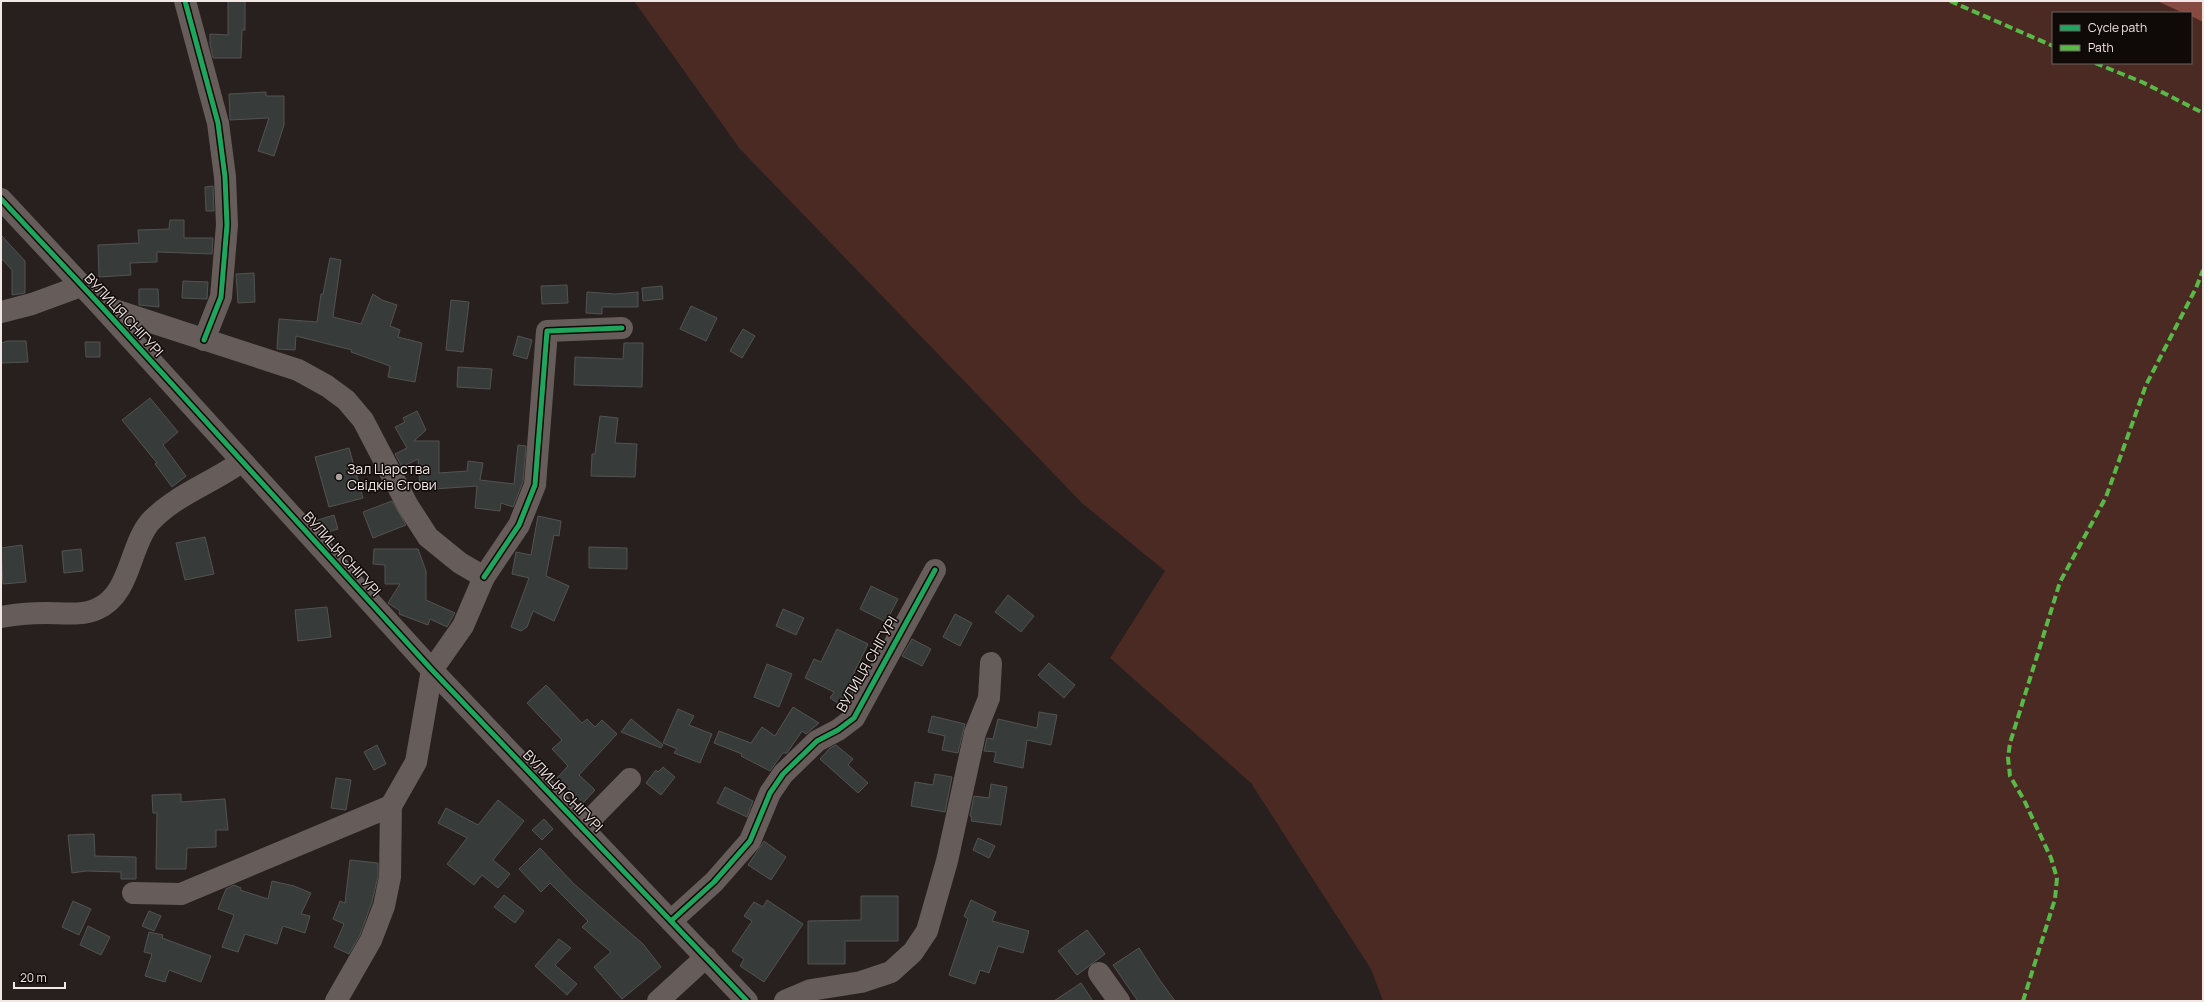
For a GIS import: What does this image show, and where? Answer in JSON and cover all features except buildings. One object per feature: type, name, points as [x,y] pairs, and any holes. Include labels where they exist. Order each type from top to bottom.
[{"type":"street","points":[[185,1],[218,123],[227,212],[221,297],[204,340]]},
{"type":"street","name":"ВУЛИЦЯ СНІГУРІ","points":[[1,199],[101,306],[241,462],[432,670],[747,1001]]},
{"type":"street","name":"ВУЛИЦЯ СНІГУРІ","points":[[1,312],[32,304],[81,286]]},
{"type":"street","name":"ВУЛИЦЯ СНІГУРІ","points":[[101,306],[298,370],[327,386],[346,400],[363,420],[408,506],[428,537],[460,563],[484,577]]},
{"type":"street","points":[[337,999],[371,940],[384,906],[390,877],[391,806],[416,762],[432,670],[463,626],[484,577],[519,525],[535,485],[547,331],[622,328]]},
{"type":"street","points":[[1,617],[24,614],[86,613],[99,608],[109,601],[119,588],[141,537],[150,523],[172,502],[220,477],[241,462]]},
{"type":"street","name":"ВУЛИЦЯ СНІГУРІ","points":[[671,921],[714,882],[750,841],[770,793],[783,774],[817,741],[838,730],[854,718],[935,570]]},
{"type":"street","points":[[785,1001],[811,990],[861,982],[891,972],[913,952],[927,931],[947,861],[975,733],[989,698],[990,663]]},
{"type":"street","points":[[582,828],[630,779]]},
{"type":"street","points":[[133,893],[181,894],[391,806]]},
{"type":"street","points":[[658,1001],[706,957]]},
{"type":"street","points":[[1099,973],[1119,1001]]},
{"type":"shaded area","points":[[634,1],[2157,1],[2181,12],[2052,12],[2052,64],[2192,64],[2192,16],[2203,22],[2203,1001],[1383,1001],[1371,969],[1251,783],[1110,658],[1165,571],[1082,503],[740,149]]},
{"type":"shaded area","points":[[2157,1],[2203,1],[2203,22],[2192,16],[2192,12],[2181,12]]},
{"type":"marked path","points":[[1950,1],[2052,46]]},
{"type":"marked path","points":[[2097,64],[2142,82],[2203,113]]},
{"type":"marked path","points":[[2023,1001],[2055,899],[2057,878],[2051,858],[2024,800],[2010,776],[2008,758],[2010,743],[2060,582],[2106,497],[2146,385],[2196,288],[2203,270]]},
{"type":"cycle path","points":[[185,1],[218,123],[225,177],[227,225],[221,297],[204,340]]},
{"type":"cycle path","points":[[1,199],[101,306],[432,670],[747,1001]]},
{"type":"cycle path","points":[[484,577],[519,525],[535,485],[547,331],[622,328]]},
{"type":"cycle path","points":[[671,921],[714,882],[750,841],[770,793],[783,774],[817,741],[838,730],[854,718],[935,570]]},
{"type":"place","name":"Зал Царства Свідків Єгови","points":[[339,477]]}]
